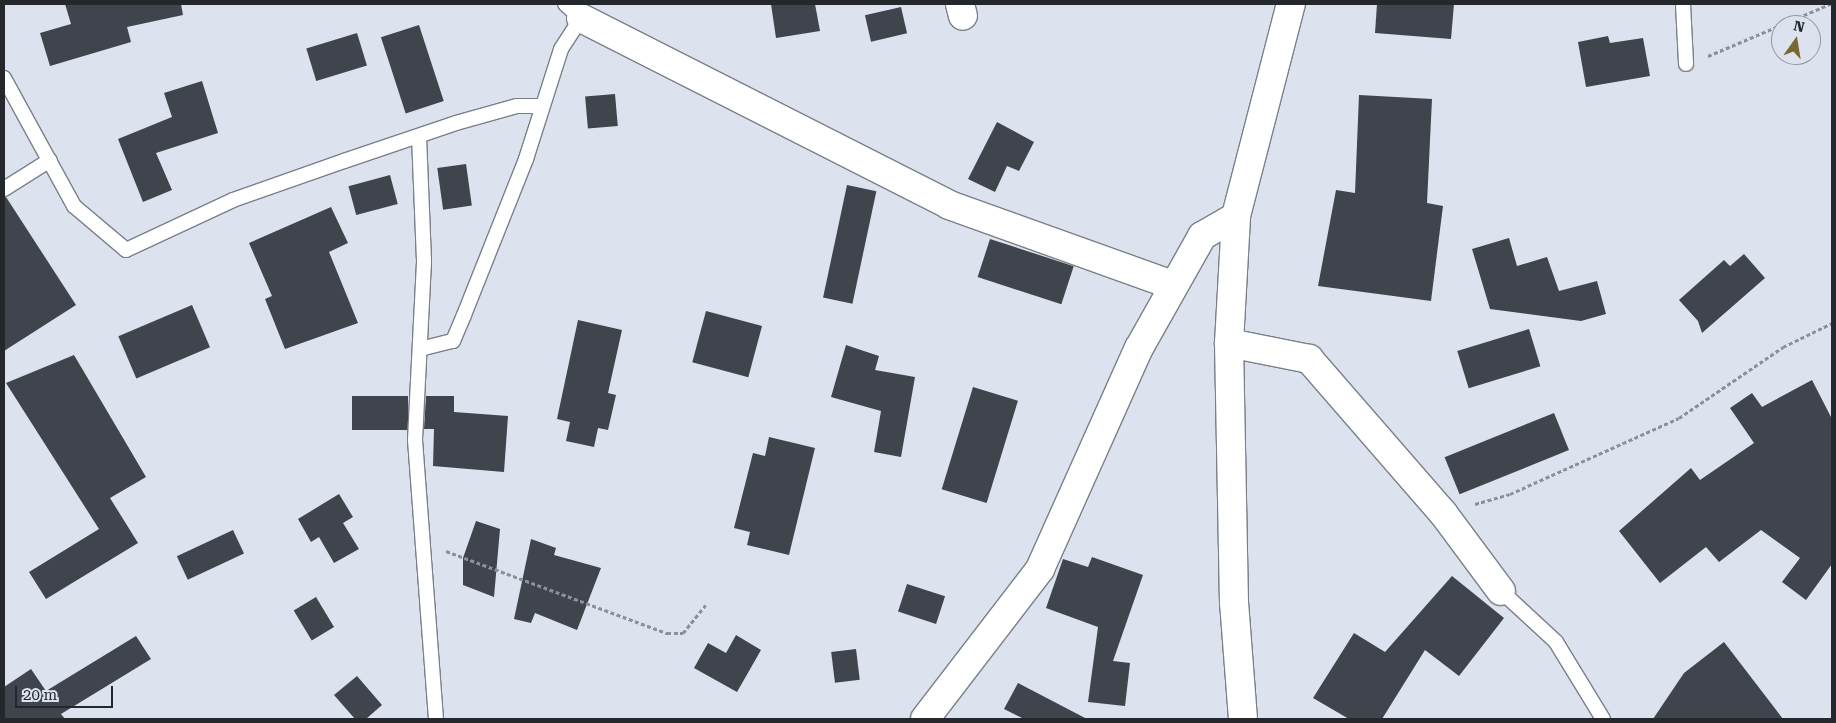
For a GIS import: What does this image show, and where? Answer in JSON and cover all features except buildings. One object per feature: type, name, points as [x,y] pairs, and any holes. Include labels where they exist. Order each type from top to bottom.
[{"type":"street","points":[[1243,719],[1234,604],[1230,343],[1236,216],[1291,4]]},
{"type":"street","points":[[573,11],[949,205],[1173,285]]},
{"type":"street","points":[[925,719],[1040,568],[1139,348],[1173,285],[1202,236],[1236,216]]},
{"type":"street","points":[[1230,343],[1309,359],[1444,512],[1501,591]]},
{"type":"lane","points":[[1682,4],[1686,64]]},
{"type":"lane","points":[[420,349],[453,341],[526,159],[541,106],[573,11]]},
{"type":"lane","points":[[4,78],[74,206],[126,250],[233,200],[419,136],[517,106],[541,106]]},
{"type":"lane","points":[[419,136],[424,262],[414,440],[436,719]]},
{"type":"lane","points":[[4,189],[50,160]]},
{"type":"lane","points":[[1501,591],[1556,642],[1603,719]]},
{"type":"path","points":[[1686,64],[1830,4]]},
{"type":"path","points":[[1444,512],[1510,494],[1679,418],[1783,348],[1832,323]]},
{"type":"path","points":[[422,555],[441,550],[667,633],[683,633],[706,605]]}]
